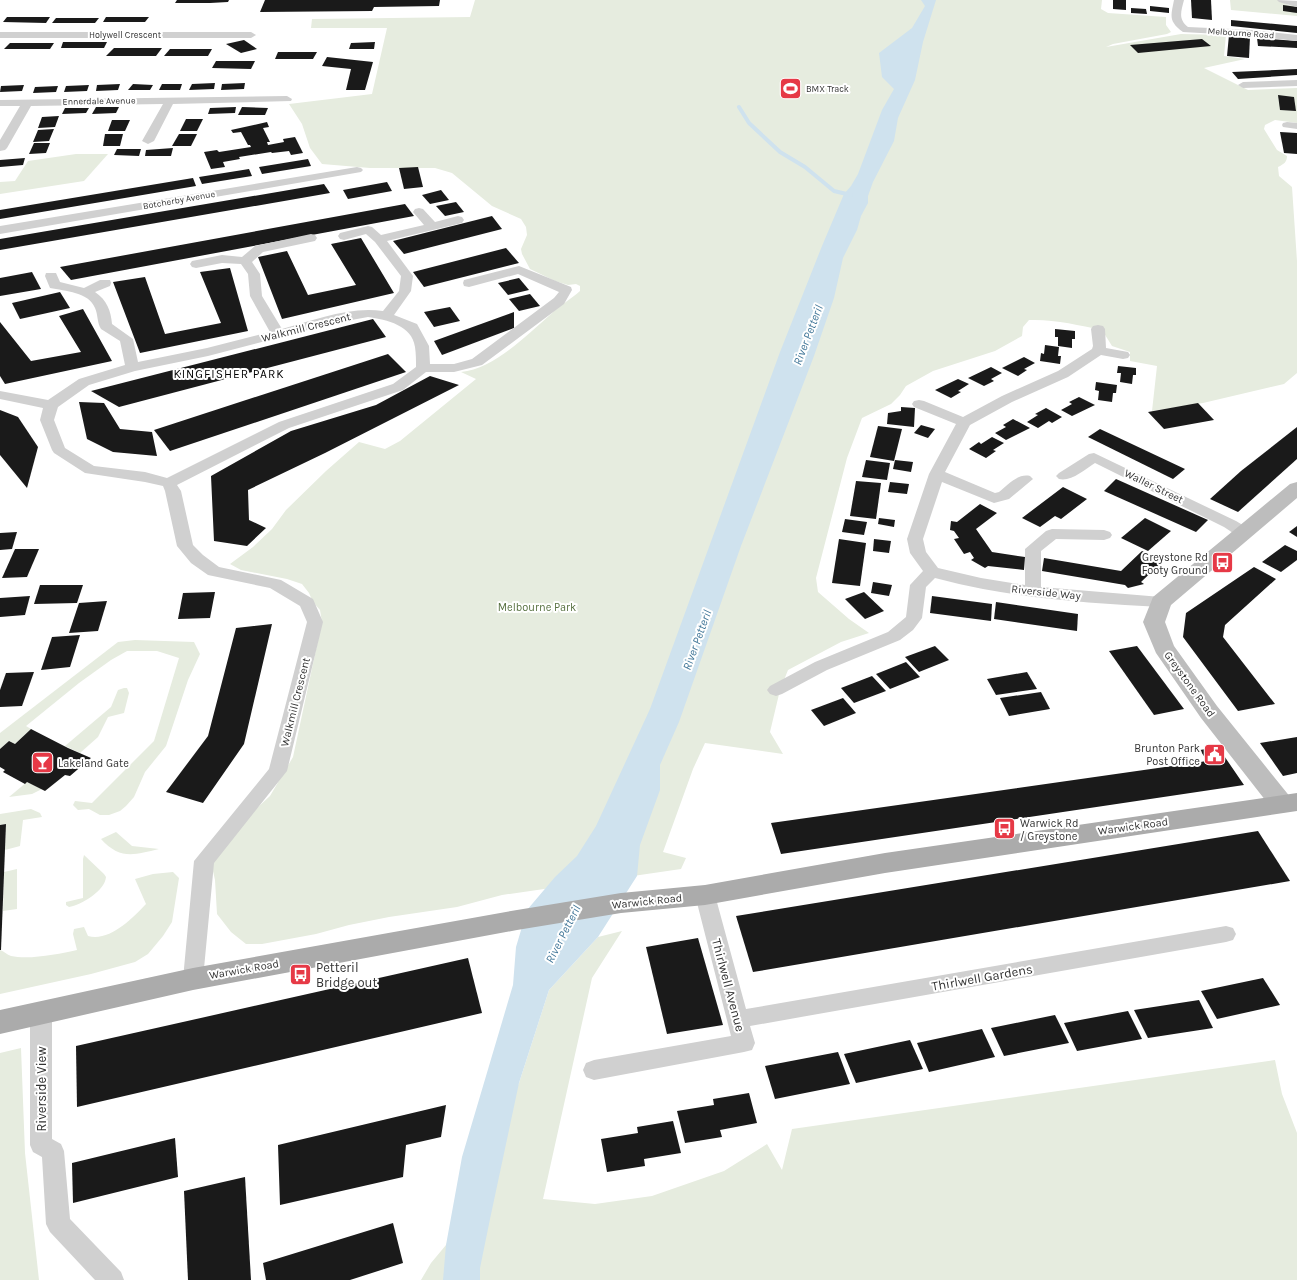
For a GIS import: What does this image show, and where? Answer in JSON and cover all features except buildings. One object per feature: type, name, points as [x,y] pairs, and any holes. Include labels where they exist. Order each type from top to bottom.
[{"type":"main road","name":"Warwick Road","points":[[0,1022],[193,978],[517,920],[621,903],[705,895],[885,864],[1290,803]]},
{"type":"street","name":"Melbourne Road","points":[[1179,0],[1175,20],[1177,24],[1186,30],[1253,33],[1297,38]]},
{"type":"street","points":[[1282,0],[1297,4]]},
{"type":"street","name":"Holywell Crescent","points":[[0,35],[251,35]]},
{"type":"street","points":[[1243,85],[1297,83]]},
{"type":"street","name":"Ennerdale Avenue","points":[[0,103],[287,98]]},
{"type":"street","points":[[148,141],[170,100]]},
{"type":"street","points":[[1,148],[28,102]]},
{"type":"street","name":"Botcherby Avenue","points":[[0,230],[357,170]]},
{"type":"street","points":[[420,212],[432,226]]},
{"type":"street","points":[[379,239],[458,220]]},
{"type":"street","points":[[344,236],[368,230],[379,239],[400,265],[406,276],[405,291],[386,316]]},
{"type":"street","points":[[245,261],[259,249],[311,238]]},
{"type":"street","points":[[196,264],[222,258],[245,261],[254,274],[256,296],[278,334]]},
{"type":"street","points":[[0,395],[51,405],[47,420],[59,450],[90,470],[145,477],[169,483],[284,424],[365,399],[398,387],[422,368],[454,368],[477,362],[559,301],[566,290],[519,270],[469,282]]},
{"type":"street","points":[[51,276],[55,285],[92,294],[105,311],[106,326],[126,339],[132,367]]},
{"type":"street","points":[[85,292],[105,283]]},
{"type":"street","name":"Walkmill Crescent","points":[[51,405],[84,382],[132,367],[208,352],[334,318],[368,313],[386,316],[412,327],[422,346],[422,368]]},
{"type":"street","points":[[776,690],[820,666],[894,636],[907,626],[914,618],[918,585],[932,572],[918,553],[915,539],[937,474],[964,422],[1007,399],[1063,374],[1098,351],[1100,346],[1098,329]]},
{"type":"street","points":[[1098,351],[1123,355]]},
{"type":"street","points":[[919,404],[964,422]]},
{"type":"street","name":"Waller Street","points":[[1064,476],[1094,457],[1230,524],[1245,533]]},
{"type":"street","points":[[937,474],[994,498],[1004,496],[1025,479]]},
{"type":"street","name":"Walkmill Crescent","points":[[169,483],[173,491],[185,546],[197,559],[214,571],[275,584],[307,603],[315,622],[278,771],[204,861],[193,978]]},
{"type":"street","points":[[1161,602],[1297,488]]},
{"type":"street","points":[[1033,591],[1033,550],[1052,534],[1104,535]]},
{"type":"street","name":"Riverside Way","points":[[932,572],[987,585],[1116,600],[1161,602]]},
{"type":"street","name":"Greystone Road","points":[[1161,602],[1154,622],[1164,648],[1209,712],[1290,803]]},
{"type":"street","name":"Thirlwell Avenue","points":[[594,1070],[744,1043],[705,895]]},
{"type":"street","name":"Thirlwell Gardens","points":[[738,1019],[1226,934]]},
{"type":"street","name":"Riverside View","points":[[41,1013],[41,1145],[53,1152],[58,1224],[112,1280]]},
{"type":"green space","name":"Melbourne Park","points":[[475,0],[1102,0],[1101,9],[1108,13],[1166,17],[1166,25],[1171,32],[1113,44],[1106,47],[1181,34],[1226,35],[1224,56],[1245,59],[1204,68],[1248,90],[1297,88],[1297,123],[1275,120],[1265,125],[1264,129],[1277,150],[1287,156],[1285,163],[1278,167],[1279,176],[1292,187],[1297,261],[1297,373],[1284,384],[1203,403],[1152,411],[1157,366],[1130,361],[1130,352],[1112,346],[1102,330],[1048,320],[1029,320],[1023,327],[1022,336],[995,351],[933,371],[906,386],[891,404],[862,418],[847,458],[816,578],[818,592],[849,619],[869,633],[841,642],[788,670],[780,690],[770,732],[783,754],[705,743],[693,769],[663,852],[686,858],[681,869],[502,895],[457,907],[389,917],[349,925],[316,934],[262,944],[246,944],[231,932],[217,914],[215,880],[211,862],[244,820],[270,796],[293,757],[322,622],[320,610],[313,602],[309,593],[302,584],[287,579],[241,570],[230,564],[253,547],[272,529],[286,510],[326,471],[359,442],[385,449],[400,441],[476,379],[461,372],[473,370],[498,358],[521,341],[554,311],[580,291],[580,286],[576,284],[568,285],[555,281],[530,269],[521,249],[527,235],[526,227],[521,219],[492,206],[452,173],[435,168],[370,168],[322,164],[310,148],[302,124],[289,104],[372,94],[387,28],[311,28],[312,19],[470,17]]},
{"type":"green space","points":[[1230,0],[1278,0],[1289,5],[1297,5],[1297,16],[1231,10]]},
{"type":"green space","points":[[76,154],[108,154],[84,181],[0,194],[0,182],[15,181],[28,161]]},
{"type":"green space","points":[[135,640],[194,642],[200,654],[188,680],[166,746],[145,772],[134,797],[120,811],[109,815],[100,815],[89,809],[78,810],[73,805],[75,801],[92,803],[154,741],[179,658],[157,651],[127,651],[111,660],[79,683],[26,726],[31,729],[15,744],[9,741],[0,749],[0,733],[118,642]]},
{"type":"green space","points":[[127,688],[129,693],[124,713],[108,717],[98,737],[80,753],[65,746],[111,707],[118,690]]},
{"type":"green space","points":[[27,782],[42,789],[32,794],[9,797]]},
{"type":"green space","points":[[31,809],[40,813],[42,817],[23,820],[20,846],[5,850],[6,824],[0,825],[0,814]]},
{"type":"green space","points":[[116,832],[132,846],[159,849],[135,854],[121,853],[108,846],[101,839]]},
{"type":"green space","points":[[84,855],[104,874],[106,877],[105,882],[92,896],[74,906],[69,907],[66,905],[66,902],[83,898]]},
{"type":"green space","points":[[17,869],[17,909],[3,911],[4,872]]},
{"type":"green space","points":[[173,872],[179,878],[172,922],[148,954],[135,962],[91,974],[0,994],[0,950],[11,956],[35,957],[77,950],[73,934],[74,929],[84,927],[88,936],[104,936],[120,928],[146,904],[135,879],[153,874]]},
{"type":"green space","points":[[622,931],[592,978],[543,1199],[595,1204],[652,1196],[724,1171],[767,1144],[782,1170],[792,1129],[1275,1060],[1282,1094],[1297,1133],[1297,1280],[421,1280],[431,1263],[446,1245],[519,1083],[549,990],[598,937]]},
{"type":"green space","points":[[21,1048],[25,1153],[39,1280],[0,1280],[0,1053]]},
{"type":"water","name":"River Petteril","points":[[921,0],[936,0],[923,42],[915,80],[898,118],[894,141],[873,182],[868,196],[868,203],[843,258],[834,298],[814,356],[741,546],[679,722],[660,765],[660,790],[640,845],[637,876],[598,937],[549,990],[519,1083],[480,1268],[480,1280],[443,1280],[446,1245],[462,1157],[513,985],[516,947],[527,910],[555,877],[577,856],[596,826],[650,709],[780,352],[844,194],[858,174],[882,110],[894,89],[882,77],[879,53],[912,28],[925,6]]},
{"type":"waterway","points":[[739,107],[749,123],[780,152],[805,167],[834,191],[851,195]]},
{"type":"place","name":"BMX Track","points":[[791,89]]},
{"type":"place","name":"Greystone Rd Footy Ground","points":[[1223,563]]},
{"type":"place","name":"Brunton Park Post Office","points":[[1215,754]]},
{"type":"place","name":"Lakeland Gate","points":[[43,763]]},
{"type":"place","name":"Warwick Rd / Greystone","points":[[1004,829]]},
{"type":"place","name":"Petteril Bridge out","points":[[301,974]]},
{"type":"district","name":"KINGFISHER PARK","points":[[229,374]]}]
